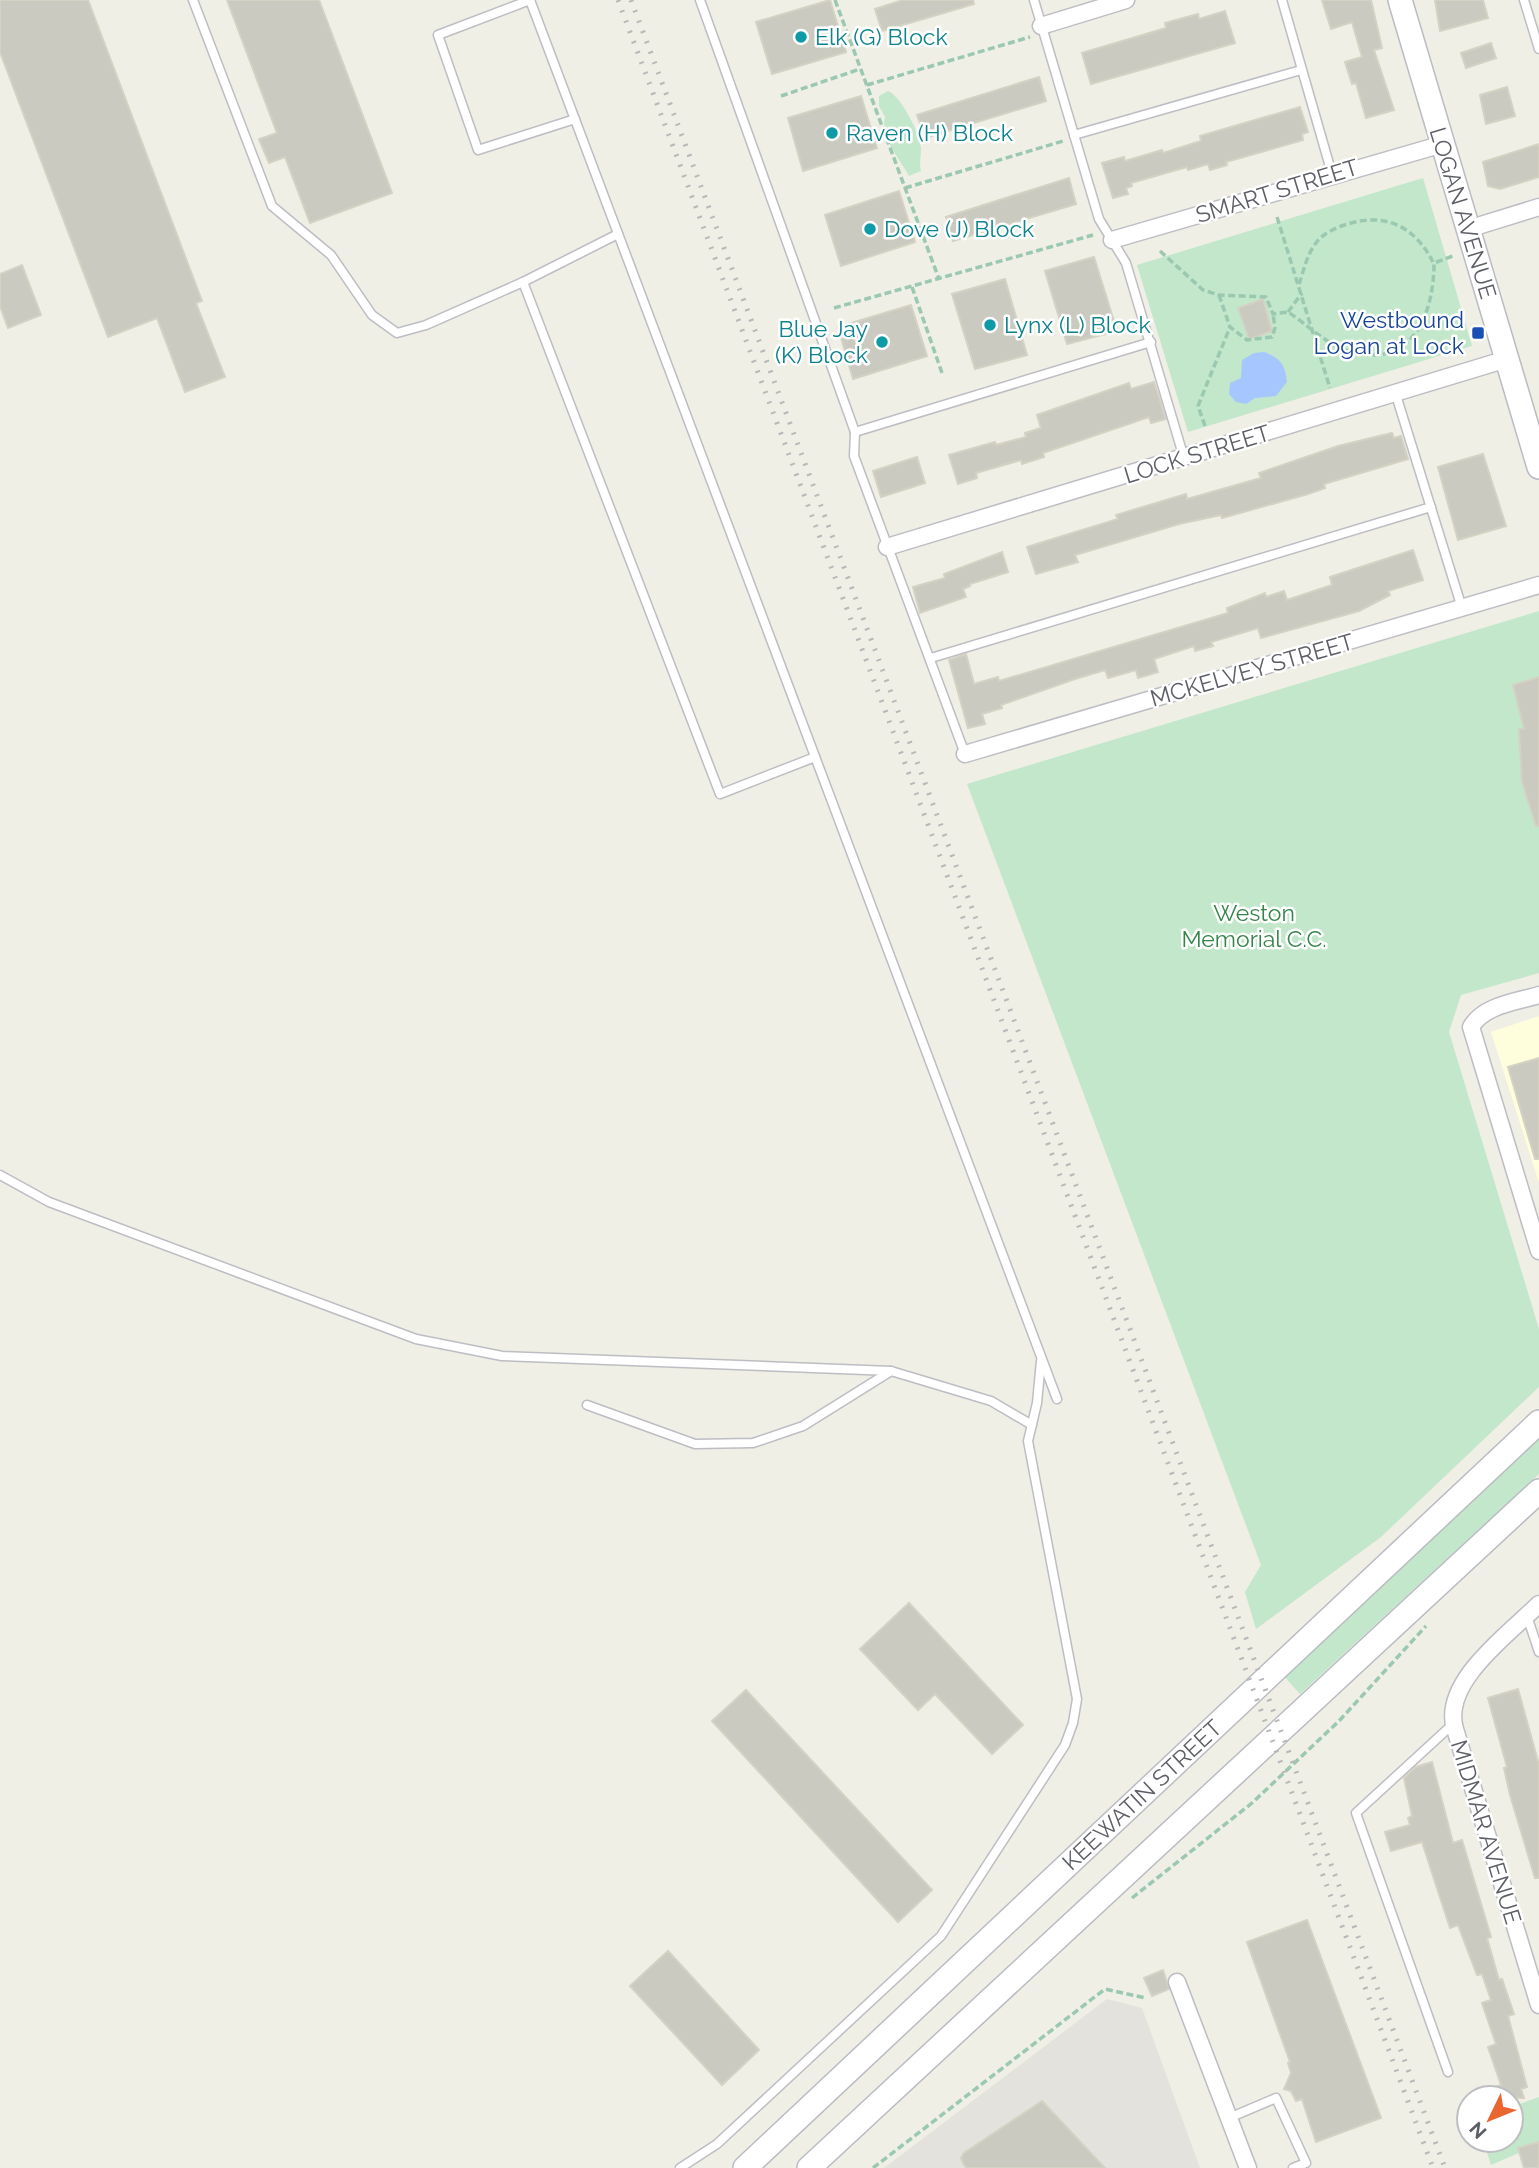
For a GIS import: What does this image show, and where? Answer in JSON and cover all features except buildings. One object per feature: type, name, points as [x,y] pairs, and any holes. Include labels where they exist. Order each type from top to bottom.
[{"type":"main road","name":"LOGAN AVENUE","points":[[1400,0],[1539,467]]},
{"type":"main road","name":"KEEWATIN STREET","points":[[745,2168],[1539,1422]]},
{"type":"main road","name":"KEEWATIN STREET","points":[[809,2168],[1539,1491]]},
{"type":"street","points":[[1042,30],[1126,0]]},
{"type":"street","name":"SMART STREET","points":[[1109,236],[1443,144]]},
{"type":"street","points":[[1468,229],[1539,207]]},
{"type":"street","name":"LOCK STREET","points":[[887,547],[1396,395],[1507,359]]},
{"type":"street","name":"MCKELVEY STREET","points":[[965,754],[1539,584]]},
{"type":"street","points":[[1539,995],[1478,1016],[1471,1027],[1539,1251]]},
{"type":"street","name":"MIDMAR AVENUE","points":[[1533,1610],[1468,1674],[1458,1696],[1453,1724],[1539,2004]]},
{"type":"street","points":[[1177,1982],[1248,2168]]},
{"type":"lane","points":[[193,0],[272,206],[331,255],[372,315],[397,333],[426,326],[523,282],[618,234]]},
{"type":"lane","points":[[575,119],[478,150],[438,35],[530,0],[575,119],[1041,1358],[1057,1399]]},
{"type":"lane","points":[[700,0],[855,432],[854,456],[965,754]]},
{"type":"lane","points":[[1034,0],[1074,136],[1109,236],[1126,264],[1184,458]]},
{"type":"lane","points":[[1282,0],[1332,174]]},
{"type":"lane","points":[[1524,0],[1539,49]]},
{"type":"lane","points":[[1074,136],[1301,70]]},
{"type":"lane","points":[[523,282],[720,794],[815,757]]},
{"type":"lane","points":[[855,432],[1150,342]]},
{"type":"lane","points":[[1396,395],[1462,608]]},
{"type":"lane","points":[[931,658],[1431,507]]},
{"type":"lane","points":[[0,1175],[49,1202],[416,1339],[502,1356],[891,1371],[991,1401],[1032,1425]]},
{"type":"lane","points":[[681,2168],[718,2144],[941,1936],[1065,1745],[1073,1723],[1077,1699],[1028,1441],[1041,1358]]},
{"type":"lane","points":[[587,1405],[695,1444],[753,1443],[803,1426],[891,1371]]},
{"type":"lane","points":[[1533,1610],[1539,1652]]},
{"type":"lane","points":[[1448,2072],[1356,1813],[1453,1724]]},
{"type":"lane","points":[[1229,2118],[1276,2098],[1308,2166],[1293,2168]]},
{"type":"path","points":[[835,0],[939,279]]},
{"type":"path","points":[[867,85],[1042,30]]},
{"type":"path","points":[[780,96],[860,69]]},
{"type":"path","points":[[905,188],[1074,136]]},
{"type":"path","points":[[1277,217],[1331,388]]},
{"type":"path","points":[[1273,314],[1288,312],[1331,344],[1352,353],[1379,355],[1416,335],[1428,314],[1434,263],[1416,238],[1399,223],[1378,218],[1359,220],[1336,228],[1317,241],[1299,284]]},
{"type":"path","points":[[834,308],[1109,236]]},
{"type":"path","points":[[1160,251],[1203,290],[1219,295],[1266,297],[1273,314],[1275,328],[1272,337],[1247,340],[1230,327],[1219,295]]},
{"type":"path","points":[[1434,263],[1455,255]]},
{"type":"path","points":[[912,287],[942,373]]},
{"type":"path","points":[[1288,312],[1302,293]]},
{"type":"path","points":[[1205,426],[1198,406],[1230,327]]},
{"type":"path","points":[[1123,1906],[1252,1803],[1339,1721],[1431,1620]]},
{"type":"path","points":[[873,2168],[1105,1989],[1146,1998]]},
{"type":"shaded area","points":[[1539,1016],[1539,1183],[1491,1032]]},
{"type":"shaded area","points":[[1107,1999],[1142,2008],[1200,2168],[884,2168]]},
{"type":"green space","points":[[888,91],[904,108],[920,143],[921,171],[909,176],[885,132],[885,117],[879,106],[879,96]]},
{"type":"green space","points":[[1423,178],[1472,346],[1188,432],[1137,265]]},
{"type":"green space","name":"Weston Memorial C.C.","points":[[1539,611],[1539,973],[1461,995],[1449,1032],[1539,1329],[1539,1387],[1381,1537],[1256,1629],[1245,1592],[1261,1565],[967,784]]},
{"type":"green space","points":[[1539,1435],[1539,1474],[1300,1694],[1283,1675]]},
{"type":"green space","points":[[1539,2097],[1539,2144],[1525,2150],[1525,2102]]},
{"type":"green space","points":[[1487,2154],[1516,2154],[1491,2165]]},
{"type":"water","points":[[1264,352],[1281,363],[1287,382],[1276,396],[1255,398],[1246,404],[1236,402],[1229,394],[1230,383],[1241,378],[1242,360],[1254,353]]},
{"type":"railway","points":[[618,0],[1433,2168]]},
{"type":"railway","points":[[631,0],[1445,2168]]},
{"type":"place","name":"Elk (G) Block","points":[[801,37]]},
{"type":"place","name":"Raven (H) Block","points":[[832,133]]},
{"type":"place","name":"Dove (J) Block","points":[[870,229]]},
{"type":"place","name":"Lynx (L) Block","points":[[990,325]]},
{"type":"place","name":"Westbound Logan at Lock","points":[[1478,333]]},
{"type":"place","name":"Blue Jay (K) Block","points":[[882,342]]}]
